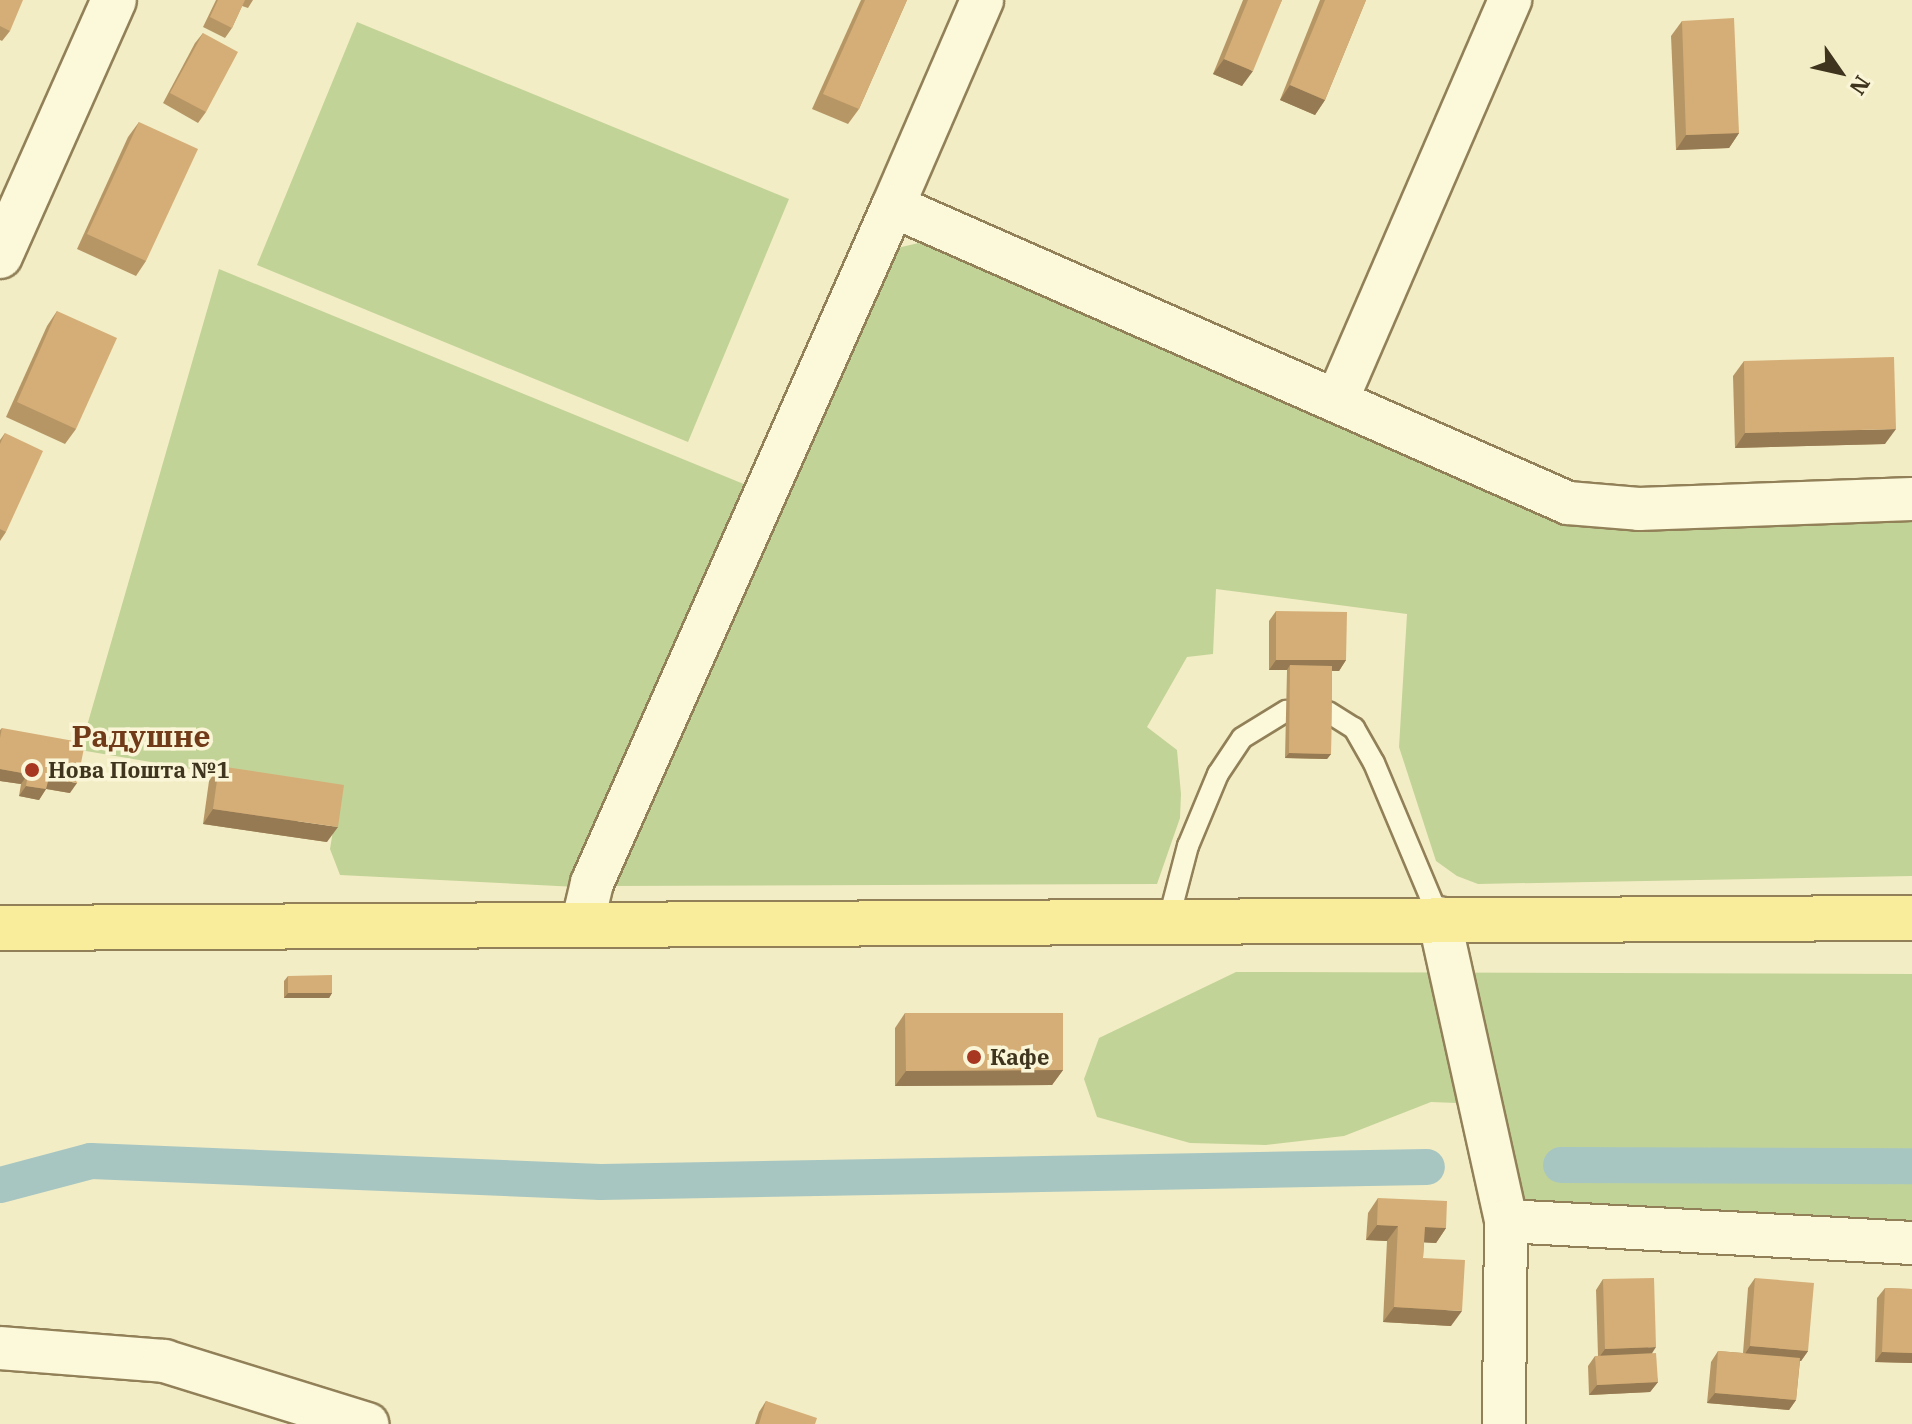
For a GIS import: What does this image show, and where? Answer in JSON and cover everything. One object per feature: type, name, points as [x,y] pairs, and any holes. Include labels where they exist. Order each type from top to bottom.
[{"type":"main road","points":[[0,928],[1439,918],[1912,918]]},
{"type":"street","points":[[0,256],[114,0]]},
{"type":"street","points":[[582,925],[592,883],[982,0]]},
{"type":"street","points":[[1337,400],[1510,0]]},
{"type":"street","points":[[893,206],[1568,503],[1639,509],[1912,499]]},
{"type":"street","points":[[1439,918],[1506,1221],[1504,1424]]},
{"type":"street","points":[[1506,1221],[1912,1243]]},
{"type":"street","points":[[0,1348],[164,1361],[367,1424]]},
{"type":"lane","points":[[1168,922],[1188,846],[1218,774],[1242,738],[1286,711]]},
{"type":"lane","points":[[1328,712],[1354,728],[1374,763],[1439,918]]},
{"type":"green space","points":[[357,22],[789,199],[688,442],[257,265]]},
{"type":"green space","points":[[927,241],[1514,492],[1912,512],[1912,876],[1478,884],[1457,876],[1436,861],[1399,747],[1407,614],[1216,589],[1213,654],[1187,657],[1147,727],[1177,750],[1181,794],[1180,818],[1157,884],[605,886],[893,249]]},
{"type":"green space","points":[[219,269],[751,487],[577,887],[340,875],[330,849],[339,794],[80,750]]},
{"type":"green space","points":[[1236,972],[1912,974],[1912,1243],[1506,1221],[1482,1104],[1431,1102],[1344,1136],[1266,1145],[1190,1143],[1097,1117],[1084,1079],[1099,1038]]},
{"type":"building","points":[[0,0],[23,0],[10,31],[0,26]]},
{"type":"building","points":[[218,0],[245,0],[232,28],[210,17]]},
{"type":"building","points":[[865,0],[907,0],[859,109],[823,94]]},
{"type":"building","points":[[1248,0],[1282,0],[1253,71],[1224,59]]},
{"type":"building","points":[[1325,0],[1366,0],[1325,100],[1290,85]]},
{"type":"building","points":[[1734,18],[1739,133],[1686,135],[1682,21]]},
{"type":"building","points":[[203,33],[238,52],[206,112],[170,93]]},
{"type":"building","points":[[139,122],[198,149],[146,261],[87,234]]},
{"type":"building","points":[[57,311],[117,338],[76,429],[17,402]]},
{"type":"building","points":[[1894,357],[1896,429],[1745,433],[1744,361]]},
{"type":"building","points":[[5,433],[43,451],[6,532],[0,529],[0,444]]},
{"type":"building","points":[[1276,611],[1347,612],[1346,660],[1276,660]]},
{"type":"building","points":[[1290,665],[1332,666],[1331,754],[1289,753]]},
{"type":"building","points":[[2,728],[85,743],[77,783],[49,778],[46,789],[26,786],[28,774],[0,769]]},
{"type":"building","points":[[219,766],[344,785],[338,827],[213,809]]},
{"type":"building","points":[[332,975],[332,993],[288,993],[288,976]]},
{"type":"building","name":"Кафе","points":[[905,1013],[1063,1013],[1063,1070],[906,1071]]},
{"type":"building","points":[[1378,1198],[1447,1201],[1446,1228],[1425,1227],[1423,1258],[1465,1260],[1462,1311],[1394,1307],[1398,1226],[1377,1225]]},
{"type":"building","points":[[1654,1278],[1656,1347],[1605,1349],[1603,1279]]},
{"type":"building","points":[[1755,1278],[1814,1283],[1808,1351],[1750,1346]]},
{"type":"building","points":[[1885,1288],[1912,1289],[1912,1353],[1882,1352]]},
{"type":"building","points":[[1718,1351],[1800,1358],[1796,1400],[1715,1393]]},
{"type":"building","points":[[1656,1353],[1658,1382],[1597,1385],[1595,1356]]},
{"type":"building","points":[[766,1401],[817,1418],[815,1424],[759,1424]]},
{"type":"waterway","points":[[0,1185],[91,1161],[601,1182],[1427,1167]]},
{"type":"waterway","points":[[1561,1165],[1912,1166]]},
{"type":"place","name":"Нова Пошта №1","points":[[32,770]]},
{"type":"place","name":"Кафе","points":[[974,1057]]},
{"type":"district","name":"Радушне","points":[[141,736]]}]
